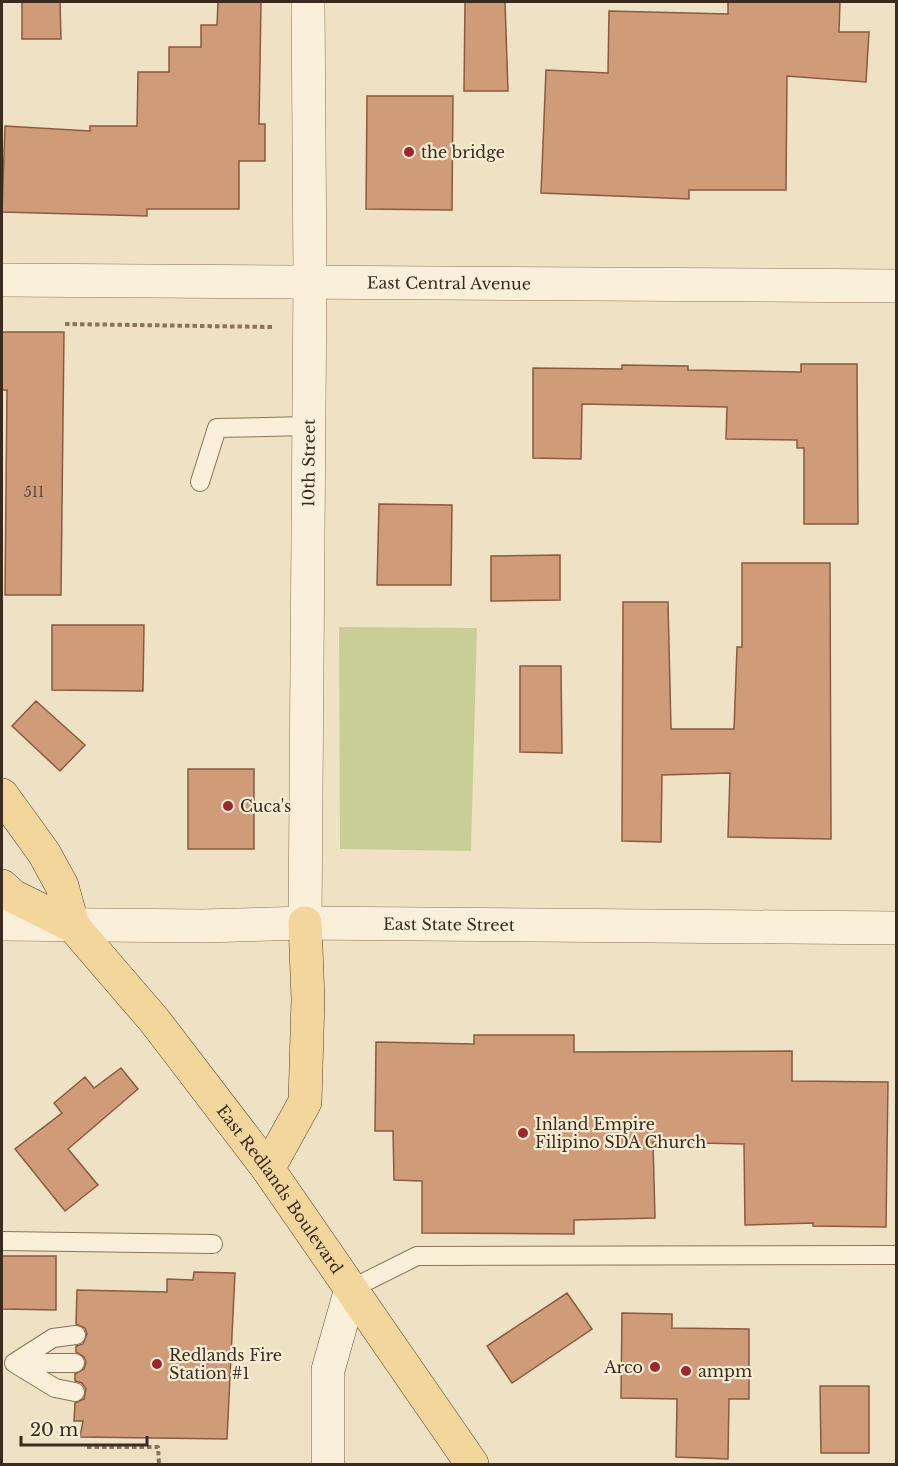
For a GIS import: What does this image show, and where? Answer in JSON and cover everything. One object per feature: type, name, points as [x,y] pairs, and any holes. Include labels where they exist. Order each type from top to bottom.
[{"type":"main road","name":"East Redlands Boulevard","points":[[2,795],[44,854],[58,878],[73,926]]},
{"type":"main road","name":"East Redlands Boulevard","points":[[2,886],[13,896],[73,926],[154,1020],[268,1169],[472,1464]]},
{"type":"main road","points":[[268,1169],[305,1102],[308,999],[306,923]]},
{"type":"street","name":"10th Street","points":[[306,923],[310,280],[308,2]]},
{"type":"street","name":"East Central Avenue","points":[[2,280],[310,280],[897,286]]},
{"type":"street","name":"East State Street","points":[[2,924],[73,926],[306,923],[897,928]]},
{"type":"street","points":[[328,1464],[328,1370],[351,1288]]},
{"type":"lane","points":[[200,482],[217,428],[308,426]]},
{"type":"lane","points":[[2,1241],[213,1244]]},
{"type":"lane","points":[[351,1288],[417,1256],[897,1256]]},
{"type":"lane","points":[[8,1363],[53,1338],[76,1335]]},
{"type":"lane","points":[[8,1363],[75,1363]]},
{"type":"lane","points":[[8,1363],[55,1388],[75,1392]]},
{"type":"path","points":[[65,324],[308,328]]},
{"type":"path","points":[[87,1447],[158,1447],[159,1464]]},
{"type":"green space","points":[[339,627],[477,628],[471,851],[340,849]]},
{"type":"building","points":[[22,2],[60,2],[61,39],[22,39]]},
{"type":"building","points":[[218,2],[261,2],[259,124],[265,124],[265,161],[239,161],[239,209],[147,209],[147,216],[2,212],[5,126],[90,131],[90,126],[137,126],[138,72],[169,72],[169,47],[201,47],[201,25],[217,25]]},
{"type":"building","points":[[465,2],[505,2],[508,91],[464,91]]},
{"type":"building","points":[[728,2],[840,2],[839,32],[869,32],[866,82],[787,76],[786,190],[689,190],[689,199],[541,193],[546,70],[608,73],[609,11],[728,14]]},
{"type":"building","name":"the bridge","points":[[367,96],[453,96],[452,210],[366,209]]},
{"type":"building","points":[[2,332],[64,332],[61,595],[5,595],[7,390],[2,390]]},
{"type":"building","points":[[801,364],[857,364],[858,524],[804,524],[804,448],[797,448],[797,440],[726,439],[727,407],[582,404],[581,459],[533,458],[533,368],[622,369],[622,365],[688,366],[688,370],[801,372]]},
{"type":"building","points":[[379,504],[452,505],[451,585],[377,585]]},
{"type":"building","points":[[560,555],[560,600],[491,601],[491,556]]},
{"type":"building","points":[[742,563],[830,563],[831,839],[728,837],[730,773],[662,775],[661,842],[622,841],[623,602],[668,602],[671,729],[734,729],[737,647],[742,647]]},
{"type":"building","points":[[52,625],[144,625],[143,691],[52,690]]},
{"type":"building","points":[[520,666],[561,666],[562,753],[520,752]]},
{"type":"building","points":[[36,701],[85,745],[60,771],[12,726]]},
{"type":"building","points":[[188,769],[254,769],[254,849],[188,849]]},
{"type":"building","points":[[474,1035],[574,1035],[574,1052],[792,1051],[792,1081],[888,1082],[886,1227],[813,1226],[813,1223],[745,1225],[744,1144],[653,1142],[655,1218],[574,1220],[574,1234],[422,1233],[422,1181],[394,1180],[393,1131],[375,1131],[376,1042],[474,1044]]},
{"type":"building","points":[[121,1068],[138,1089],[68,1149],[98,1185],[65,1211],[15,1149],[62,1113],[54,1103],[85,1077],[94,1088]]},
{"type":"building","points":[[2,1256],[56,1256],[56,1310],[2,1309]]},
{"type":"building","points":[[194,1272],[235,1273],[227,1439],[80,1437],[83,1421],[74,1421],[75,1403],[84,1399],[86,1389],[82,1383],[75,1381],[75,1374],[84,1369],[86,1362],[84,1357],[76,1352],[76,1346],[83,1344],[87,1334],[85,1328],[76,1324],[77,1290],[167,1292],[167,1279],[193,1280]]},
{"type":"building","points":[[567,1293],[592,1329],[512,1383],[487,1346]]},
{"type":"building","points":[[622,1313],[672,1314],[672,1328],[749,1329],[749,1399],[729,1399],[728,1459],[676,1457],[677,1399],[621,1398]]},
{"type":"building","points":[[820,1386],[869,1386],[869,1453],[821,1453]]},
{"type":"place","name":"the bridge","points":[[409,152]]},
{"type":"place","name":"Cuca's","points":[[228,806]]},
{"type":"place","name":"Inland Empire Filipino SDA Church","points":[[523,1133]]},
{"type":"place","name":"Redlands Fire Station #1","points":[[157,1364]]},
{"type":"place","name":"Arco","points":[[655,1367]]},
{"type":"place","name":"ampm","points":[[686,1371]]}]
